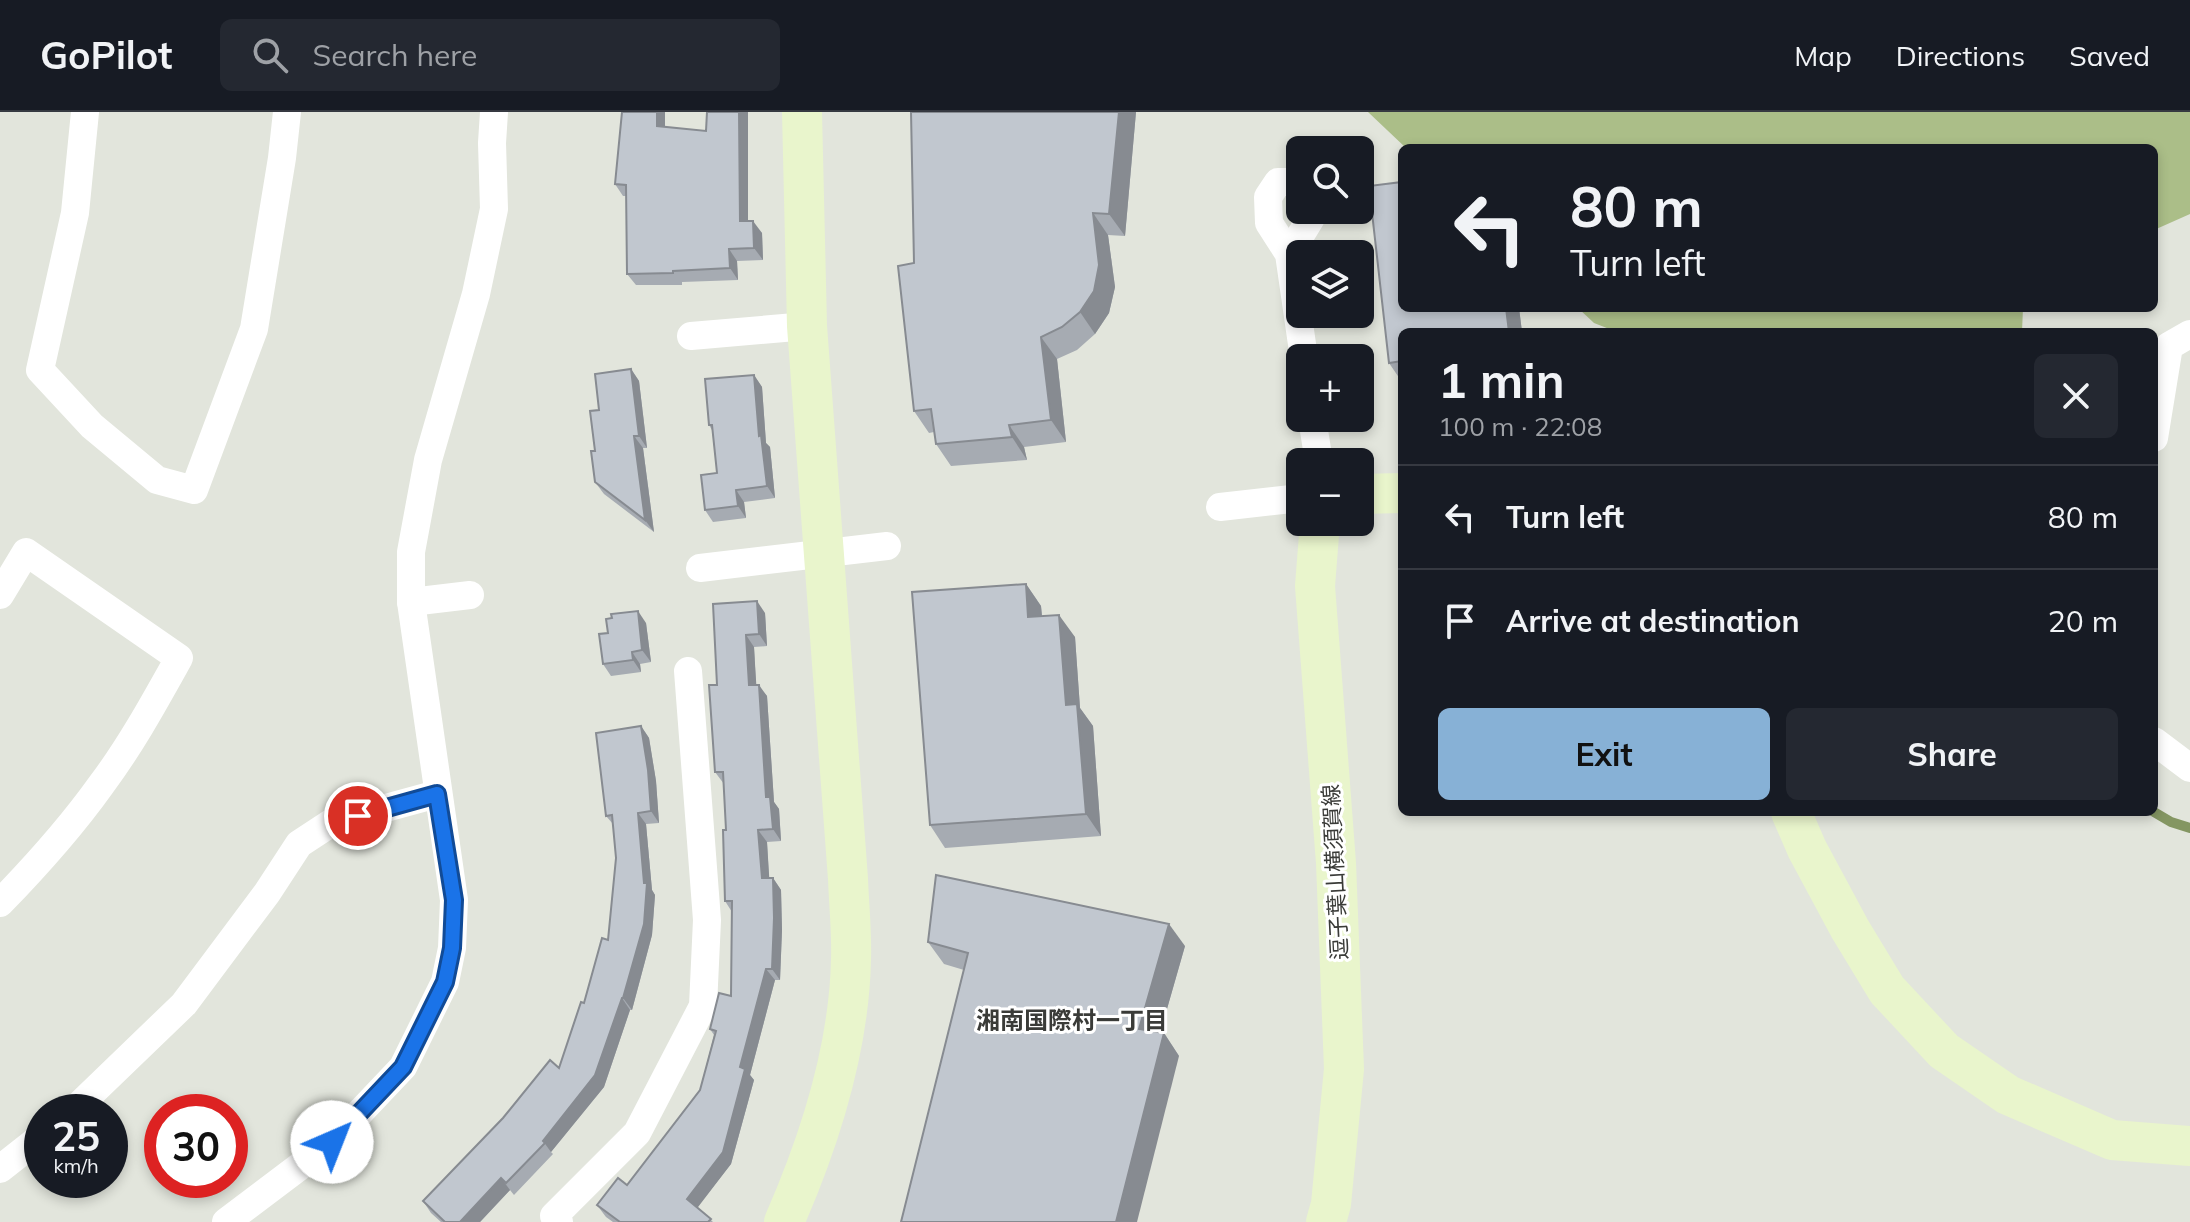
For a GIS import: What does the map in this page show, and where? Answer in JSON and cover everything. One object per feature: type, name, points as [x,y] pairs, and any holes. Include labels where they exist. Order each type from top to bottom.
[{"type":"main road","points":[[784,1222],[826,1113],[843,1036],[851,960],[847,864],[807,326],[802,112]]},
{"type":"main road","points":[[1374,494],[1398,493]]},
{"type":"main road","name":"逗子葉山横須賀線","points":[[1319,536],[1315,586],[1336,863],[1344,1069],[1331,1204],[1326,1222]]},
{"type":"main road","points":[[1793,816],[1850,929],[1887,990],[1944,1051],[2008,1095],[2112,1140],[2190,1146]]},
{"type":"street","points":[[85,112],[75,213],[40,370],[92,426],[157,480],[194,490],[254,329],[287,112]]},
{"type":"street","points":[[226,1222],[332,1142],[403,1067],[445,982],[452,948],[454,900],[411,602],[411,552],[428,460],[476,294],[494,209],[494,112]]},
{"type":"street","points":[[1286,182],[1278,182],[1268,197],[1269,223],[1286,249]]},
{"type":"street","points":[[691,336],[807,326]]},
{"type":"street","points":[[2158,413],[2169,346],[2190,334]]},
{"type":"street","points":[[1220,507],[1286,500]]},
{"type":"street","points":[[700,568],[887,546]]},
{"type":"street","points":[[0,595],[26,552],[179,658],[147,716],[101,785],[32,870],[0,903]]},
{"type":"street","points":[[411,602],[470,595]]},
{"type":"street","points":[[559,1222],[554,1216],[637,1133],[703,1006],[707,920],[688,671]]},
{"type":"street","points":[[2158,744],[2190,768]]},
{"type":"street","points":[[91,1094],[184,1004],[267,893],[299,844],[331,823],[437,794]]},
{"type":"street","points":[[0,1169],[24,1150]]},
{"type":"green space","points":[[1368,112],[2190,112],[2190,214],[2158,228],[2158,144],[1402,144]]},
{"type":"green space","points":[[1582,312],[2023,312],[2022,328],[1607,328],[1594,323]]},
{"type":"building","points":[[622,112],[657,112],[657,126],[706,131],[707,112],[739,112],[740,221],[753,221],[754,248],[729,249],[730,268],[627,274],[626,185],[615,184]]},
{"type":"building","points":[[911,112],[1119,112],[1109,214],[1093,213],[1099,265],[1094,291],[1080,312],[1062,327],[1041,337],[1051,420],[1009,425],[1012,437],[936,444],[931,409],[914,411],[898,266],[914,263]]},
{"type":"building","points":[[1398,182],[1398,312],[1506,312],[1508,328],[1398,328],[1398,362],[1389,363],[1373,224],[1374,185]]},
{"type":"building","points":[[631,369],[639,436],[634,436],[645,520],[595,482],[591,451],[595,451],[590,411],[599,410],[595,374]]},
{"type":"building","points":[[754,375],[767,486],[736,490],[738,506],[705,510],[701,475],[717,473],[705,379]]},
{"type":"building","points":[[1026,584],[1028,617],[1059,615],[1066,705],[1077,704],[1086,814],[930,825],[912,592]]},
{"type":"building","points":[[757,601],[759,634],[746,635],[749,685],[759,685],[766,797],[770,797],[773,829],[758,830],[762,878],[773,878],[772,969],[766,969],[740,1067],[745,1069],[723,1152],[687,1199],[711,1219],[708,1222],[620,1222],[597,1205],[618,1178],[627,1185],[700,1090],[716,1031],[710,1029],[719,993],[731,996],[732,901],[725,901],[723,772],[715,772],[709,685],[717,685],[713,604]]},
{"type":"building","points":[[638,611],[642,650],[632,652],[633,660],[603,664],[599,634],[608,633],[606,619],[612,618],[611,614]]},
{"type":"building","points":[[641,726],[651,811],[638,813],[644,883],[647,883],[644,924],[623,998],[595,1075],[543,1141],[545,1143],[506,1183],[501,1178],[460,1222],[445,1222],[423,1201],[503,1118],[550,1060],[559,1068],[581,1002],[584,1003],[602,938],[608,940],[616,858],[612,815],[606,816],[596,733]]},
{"type":"building","points":[[936,875],[1169,924],[1139,1029],[1164,1033],[1116,1222],[901,1222],[968,953],[928,942]]},
{"type":"waterway","points":[[2158,814],[2190,828]]},
{"type":"district","name":"湘南国際村一丁目","points":[[1072,1020]]},
{"type":"route","points":[[332,1142],[403,1067],[445,982],[452,948],[454,900],[437,794],[358,816]]}]
